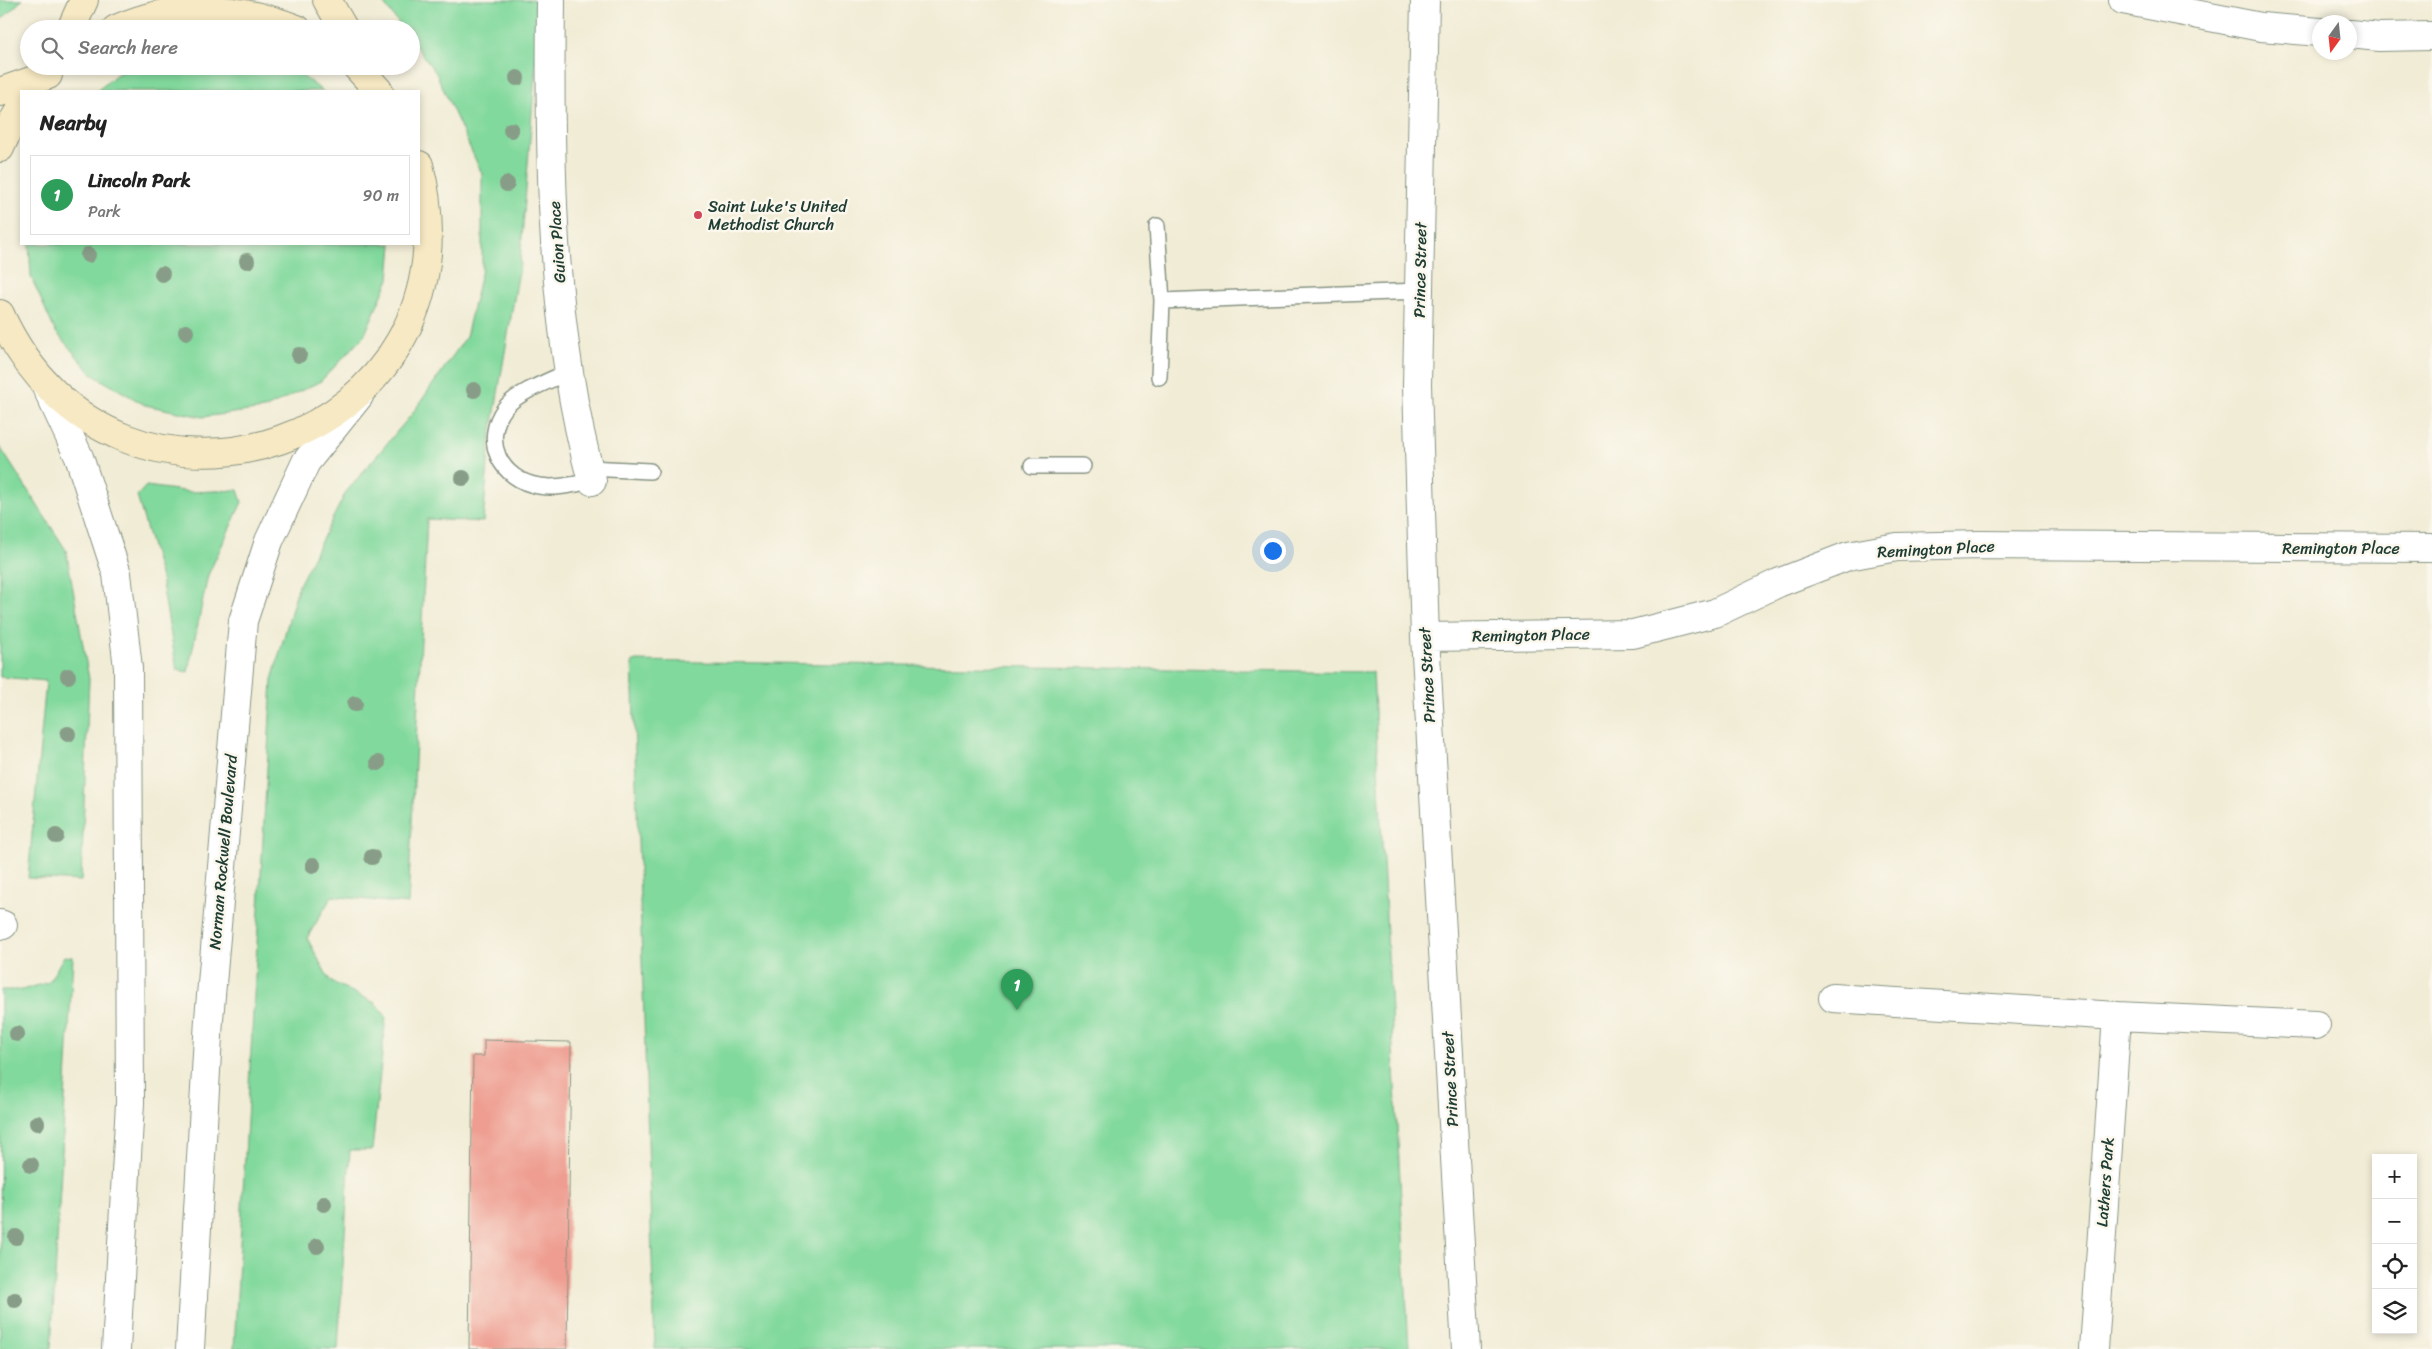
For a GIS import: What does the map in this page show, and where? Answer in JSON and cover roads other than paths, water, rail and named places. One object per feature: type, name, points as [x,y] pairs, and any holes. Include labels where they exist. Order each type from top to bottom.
[{"type":"main road","points":[[75,20],[84,0]]},
{"type":"main road","points":[[327,0],[339,20]]},
{"type":"main road","points":[[137,20],[170,12],[203,9],[236,11],[275,20]]},
{"type":"main road","points":[[0,92],[47,75]]},
{"type":"main road","points":[[365,75],[380,90]]},
{"type":"main road","points":[[372,75],[380,90]]},
{"type":"main road","points":[[0,148],[20,110]]},
{"type":"main road","points":[[0,314],[27,363],[45,384],[67,404],[91,421],[116,434],[145,445],[178,452],[209,453],[240,451],[259,447],[303,432],[335,413],[365,388],[384,367],[399,344],[413,316],[423,286],[428,255],[429,225],[426,195],[420,169]]},
{"type":"main road","points":[[0,349],[27,363]]},
{"type":"street","name":"Guion Place","points":[[551,0],[549,116],[558,261],[568,372],[590,475]]},
{"type":"street","name":"Prince Street","points":[[1425,0],[1418,385],[1425,637],[1466,1349]]},
{"type":"street","points":[[2122,0],[2261,27],[2312,31]]},
{"type":"street","points":[[2357,35],[2379,37],[2432,36]]},
{"type":"street","points":[[45,384],[79,457],[117,574],[128,668],[130,1102],[116,1349]]},
{"type":"street","name":"Norman Rockwell Boulevard","points":[[190,1349],[209,1019],[243,621],[270,541],[306,462],[365,388]]},
{"type":"street","name":"Remington Place","points":[[1425,637],[1633,634],[1715,613],[1778,583],[1848,556],[1897,547],[1980,545],[2432,548]]},
{"type":"street","points":[[1833,998],[2117,1016],[2316,1025]]},
{"type":"street","name":"Lathers Park","points":[[2094,1349],[2117,1016]]},
{"type":"lane","points":[[1157,226],[1162,301],[1159,377]]},
{"type":"lane","points":[[1162,301],[1419,290]]},
{"type":"lane","points":[[568,372],[527,392],[505,407],[496,426],[493,442],[497,457],[505,469],[520,479],[536,486],[556,488],[590,475],[650,471]]},
{"type":"lane","points":[[1032,466],[1083,466]]},
{"type":"place","name":"Saint Luke's United Methodist Church","points":[[698,215]]},
{"type":"place","name":"Lincoln Park","points":[[1017,1010]]}]
